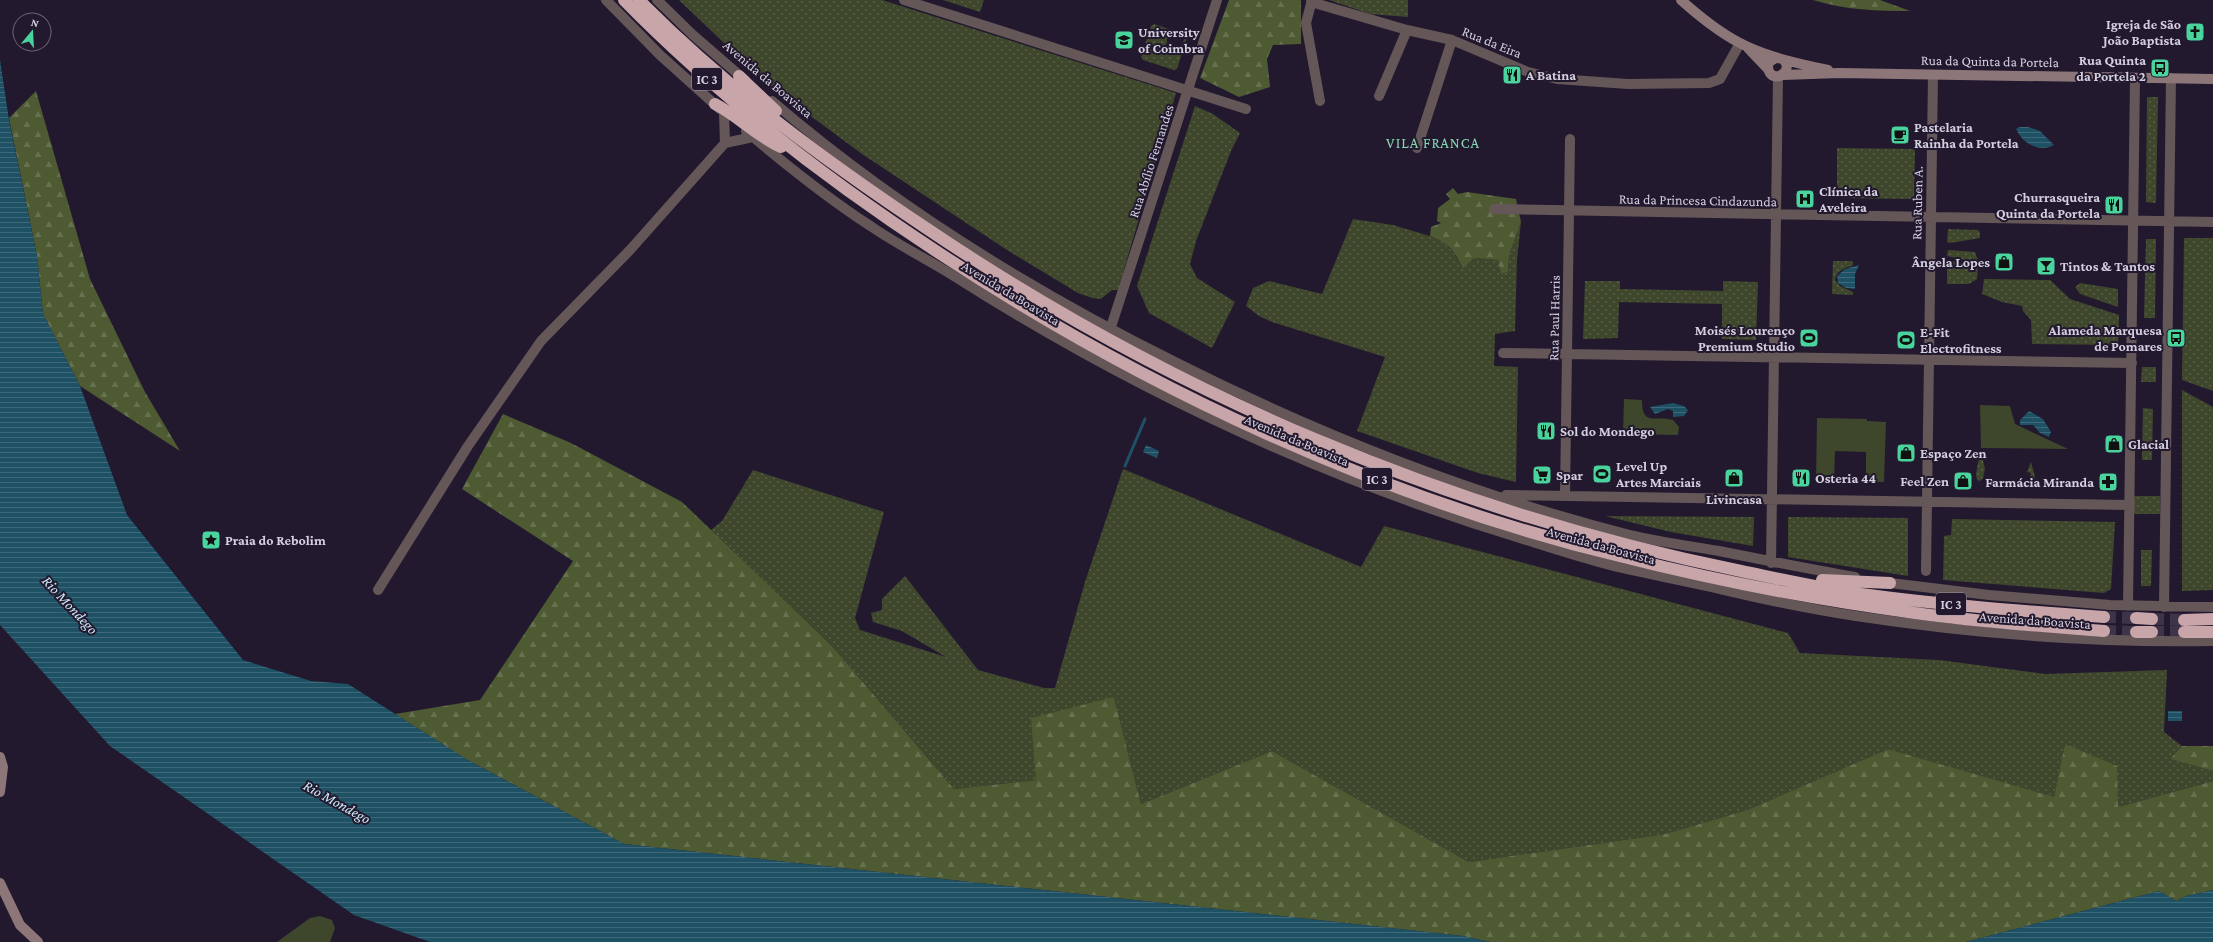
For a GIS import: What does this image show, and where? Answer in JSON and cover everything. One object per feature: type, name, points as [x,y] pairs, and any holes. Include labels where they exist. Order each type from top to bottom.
[{"type":"highway","name":"Avenida da Boavista","points":[[624,0],[670,47],[795,153],[884,217],[1039,316],[1139,371],[1221,413],[1354,470],[1481,517],[1616,555],[1797,595],[1920,614],[2104,631]]},
{"type":"highway","name":"Avenida da Boavista","points":[[639,0],[733,87],[847,175],[981,265],[1145,360],[1226,400],[1359,457],[1485,504],[1626,545],[1798,582],[1858,593],[1988,608],[2104,617]]},
{"type":"highway","points":[[739,76],[791,125],[804,142]]},
{"type":"highway","points":[[715,104],[728,111],[764,139],[795,153]]},
{"type":"highway","points":[[1798,582],[1826,580],[1890,583]]},
{"type":"highway","points":[[2136,618],[2152,619]]},
{"type":"highway","points":[[2184,620],[2213,619]]},
{"type":"highway","points":[[2136,632],[2152,632]]},
{"type":"highway","points":[[2184,632],[2213,632]]},
{"type":"street","name":"Avenida da Boavista","points":[[606,0],[660,55],[724,113],[786,165],[875,229],[1033,325],[1109,368],[1217,422],[1289,454],[1408,502],[1485,528],[1620,567],[1795,606],[1856,616],[1986,632],[2104,640],[2213,641]]},
{"type":"street","name":"Avenida da Boavista","points":[[657,0],[739,76],[756,87],[816,139],[904,202],[986,257],[1110,330],[1230,390],[1303,423],[1492,495],[1677,546],[1717,551],[1771,563],[1890,583],[2027,599],[2128,606],[2213,607]]},
{"type":"street","points":[[904,0],[1246,109]]},
{"type":"street","name":"Rua Abílio Fernandes","points":[[1110,330],[1217,0]]},
{"type":"street","points":[[1681,0],[1690,4],[1743,44],[1767,68],[1772,76],[1780,76]]},
{"type":"street","points":[[1311,1],[1306,23],[1320,100]]},
{"type":"street","name":"Rua da Eira","points":[[1311,1],[1407,30],[1452,40],[1528,72],[1550,77],[1628,84],[1709,83],[1720,79],[1743,44]]},
{"type":"street","points":[[1379,96],[1407,30]]},
{"type":"street","points":[[1417,148],[1452,40]]},
{"type":"street","name":"Rua da Quinta da Portela","points":[[1743,44],[1780,59],[1839,73]]},
{"type":"street","points":[[1767,68],[1769,62],[1780,59],[1787,68],[1780,76],[1776,215],[1771,563]]},
{"type":"street","name":"Rua da Quinta da Portela","points":[[1780,76],[1839,73],[2213,79]]},
{"type":"street","name":"Rua Ruben A.","points":[[1926,571],[1933,75]]},
{"type":"street","points":[[2128,606],[2135,78]]},
{"type":"street","points":[[2164,607],[2171,78]]},
{"type":"street","points":[[724,113],[725,142]]},
{"type":"street","points":[[378,590],[468,446],[541,341],[630,250],[725,142],[753,137]]},
{"type":"street","name":"Rua Paul Harris","points":[[1566,496],[1570,139]]},
{"type":"street","name":"Rua da Princesa Cindazunda","points":[[1494,210],[2213,222]]},
{"type":"street","points":[[1503,353],[2132,363]]},
{"type":"street","points":[[1492,495],[2130,505]]},
{"type":"street","points":[[0,758],[3,767],[0,792]]},
{"type":"street","points":[[0,883],[20,925],[38,942]]},
{"type":"green space","points":[[679,0],[882,0],[1176,93],[1118,290],[1112,290],[1101,299],[1092,298],[1078,293],[1007,250],[862,154],[765,82]]},
{"type":"green space","points":[[943,0],[984,0],[980,12]]},
{"type":"green space","points":[[1229,0],[1301,0],[1301,44],[1273,45],[1267,59],[1270,87],[1239,97],[1200,78]]},
{"type":"green space","points":[[1329,0],[1408,0],[1408,17],[1370,14]]},
{"type":"green space","points":[[1813,0],[1880,0],[1910,11],[1861,9],[1837,6]]},
{"type":"green space","points":[[1154,24],[1174,31],[1167,36],[1167,43],[1163,47],[1165,50],[1170,47],[1176,48],[1181,46],[1185,38],[1183,34],[1187,37],[1177,69],[1174,70],[1143,60],[1141,57],[1151,26]]},
{"type":"green space","points":[[36,91],[90,279],[145,392],[180,451],[80,386],[43,314],[37,256],[9,118]]},
{"type":"green space","points":[[2147,97],[2158,97],[2156,203],[2146,202]]},
{"type":"green space","points":[[1195,106],[1213,114],[1240,133],[1231,151],[1196,241],[1190,264],[1197,278],[1235,302],[1212,348],[1149,313],[1137,286]]},
{"type":"green space","points":[[1837,148],[1915,149],[1914,199],[1837,198]]},
{"type":"green space","points":[[1453,188],[1458,194],[1467,192],[1516,199],[1521,222],[1509,256],[1508,272],[1501,274],[1498,260],[1474,258],[1463,269],[1457,257],[1446,244],[1437,238],[1430,236],[1431,227],[1441,223],[1437,221],[1438,208],[1450,199],[1446,194]]},
{"type":"green space","points":[[1353,219],[1393,225],[1443,240],[1454,253],[1463,269],[1474,258],[1498,260],[1501,273],[1508,272],[1509,256],[1521,222],[1517,260],[1515,331],[1495,334],[1494,366],[1518,367],[1516,482],[1478,473],[1357,431],[1385,357],[1272,322],[1259,316],[1246,306],[1253,288],[1269,281],[1322,294]]},
{"type":"green space","points":[[1948,229],[1978,230],[1980,232],[1980,238],[1950,243],[1947,242]]},
{"type":"green space","points":[[2184,238],[2213,238],[2213,391],[2182,380]]},
{"type":"green space","points":[[2146,239],[2156,239],[2155,318],[2144,318]]},
{"type":"green space","points":[[1948,250],[1975,252],[1979,263],[1947,256]]},
{"type":"green space","points":[[1947,260],[1972,265],[1977,269],[1978,267],[1977,279],[1969,284],[1947,284]]},
{"type":"green space","points":[[1833,261],[1853,261],[1853,265],[1839,272],[1835,280],[1840,286],[1853,292],[1853,295],[1832,294]]},
{"type":"green space","points":[[1984,279],[2050,280],[2070,299],[2119,315],[2118,345],[2032,344],[2031,320],[2023,311],[2022,306],[2002,302],[1982,294]]},
{"type":"green space","points":[[1585,281],[1620,281],[1620,289],[1723,291],[1723,281],[1758,282],[1756,340],[1722,339],[1722,304],[1619,302],[1618,338],[1583,339]]},
{"type":"green space","points":[[2080,283],[2118,289],[2118,307],[2080,294],[2075,287]]},
{"type":"green space","points":[[2142,367],[2156,367],[2156,382],[2141,382]]},
{"type":"green space","points":[[2182,390],[2213,407],[2213,590],[2182,591]]},
{"type":"green space","points":[[1624,399],[1642,400],[1644,414],[1647,417],[1673,420],[1679,427],[1678,435],[1623,434]]},
{"type":"green space","points":[[1980,405],[2010,406],[2015,424],[2068,449],[1981,448]]},
{"type":"green space","points":[[2143,408],[2153,409],[2152,460],[2142,460]]},
{"type":"green space","points":[[503,414],[571,443],[682,502],[833,647],[954,789],[1036,780],[1031,718],[1114,697],[1141,804],[1272,751],[1469,862],[1665,834],[1747,810],[1888,749],[2054,797],[2065,744],[2117,766],[2118,807],[2213,781],[2213,890],[2186,896],[2176,901],[2159,891],[1966,942],[1490,942],[1463,936],[624,844],[466,759],[395,714],[480,700],[573,561],[462,489]]},
{"type":"green space","points":[[1817,418],[1867,419],[1867,421],[1886,422],[1884,482],[1866,482],[1866,452],[1835,451],[1834,481],[1816,480]]},
{"type":"green space","points":[[1979,458],[1983,460],[1985,469],[1983,478],[1980,481],[1977,480],[1976,474]]},
{"type":"green space","points":[[2031,462],[2035,477],[2033,484],[2029,481],[2031,473],[2027,472]]},
{"type":"green space","name":"Level Up Artes Marciais","points":[[1602,468],[1606,470],[1608,474],[1606,478],[1602,480],[1598,478],[1596,474],[1598,470]]},
{"type":"green space","points":[[1123,469],[1361,567],[1384,526],[1788,633],[1800,653],[1939,660],[2045,674],[2167,670],[2164,732],[2182,746],[2170,759],[2213,771],[2213,781],[2118,807],[2065,745],[2054,798],[1888,749],[1747,810],[1665,834],[1469,862],[1272,751],[1141,804],[1114,697],[1036,780],[954,789],[833,647],[711,530],[722,521],[753,470],[884,512],[855,618],[860,630],[946,657],[902,631],[873,622],[871,613],[882,610],[882,599],[905,576],[978,670],[1044,688],[1055,688],[1085,582]]},
{"type":"green space","points":[[2134,496],[2160,496],[2160,514],[2134,514]]},
{"type":"green space","points":[[1605,516],[1754,517],[1753,546],[1671,532]]},
{"type":"green space","points":[[1788,517],[1908,518],[1908,576],[1788,557]]},
{"type":"green space","points":[[1952,519],[2115,522],[2111,589],[2104,593],[1943,580],[1944,536],[1951,535]]},
{"type":"green space","points":[[2141,550],[2152,550],[2151,586],[2141,586]]},
{"type":"green space","points":[[2182,746],[2213,746],[2213,771],[2170,759]]},
{"type":"green space","points":[[320,916],[332,920],[335,928],[330,942],[277,942],[310,918]]},
{"type":"water","name":"Rio Mondego","points":[[0,60],[9,120],[37,256],[43,314],[80,386],[127,515],[243,660],[311,681],[348,684],[466,759],[624,844],[1463,936],[1490,942],[430,942],[354,915],[110,746],[0,625]]},
{"type":"water","points":[[2020,127],[2028,127],[2040,131],[2054,145],[2043,148],[2032,145],[2022,139],[2016,129]]},
{"type":"water","points":[[1859,265],[1855,274],[1855,289],[1846,288],[1838,283],[1837,276],[1845,269]]},
{"type":"water","points":[[1673,403],[1684,406],[1688,410],[1684,416],[1673,417],[1673,411],[1668,409],[1655,414],[1650,407]]},
{"type":"water","points":[[2029,411],[2043,419],[2051,432],[2049,437],[2040,433],[2033,425],[2020,425],[2020,420]]},
{"type":"water","points":[[1146,445],[1159,451],[1157,458],[1143,452]]},
{"type":"water","points":[[2168,711],[2182,711],[2182,721],[2168,721]]},
{"type":"water","points":[[2213,890],[2213,942],[1966,942],[2159,891],[2176,901],[2186,896]]},
{"type":"waterway","points":[[1125,466],[1145,419]]},
{"type":"tunnel","points":[[2104,617],[2136,618]]},
{"type":"tunnel","points":[[2152,619],[2184,620]]},
{"type":"tunnel","points":[[2104,631],[2136,632]]},
{"type":"tunnel","points":[[2152,632],[2184,632]]},
{"type":"place","name":"Igreja de São João Baptista","points":[[2195,32]]},
{"type":"place","name":"University of Coimbra","points":[[1124,40]]},
{"type":"place","name":"Rua Quinta da Portela 2","points":[[2160,68]]},
{"type":"place","name":"A Batina","points":[[1512,75]]},
{"type":"place","name":"Pastelaria Rainha da Portela","points":[[1900,135]]},
{"type":"place","name":"Clínica da Aveleira","points":[[1805,199]]},
{"type":"place","name":"Churrasqueira Quinta da Portela","points":[[2114,205]]},
{"type":"place","name":"Ângela Lopes","points":[[2004,262]]},
{"type":"place","name":"Tintos & Tantos","points":[[2046,266]]},
{"type":"place","name":"Moisés Lourenço Premium Studio","points":[[1809,338]]},
{"type":"place","name":"Alameda Marquesa de Pomares","points":[[2176,338]]},
{"type":"place","name":"E-Fit Electrofitness","points":[[1906,340]]},
{"type":"place","name":"Sol do Mondego","points":[[1546,431]]},
{"type":"place","name":"Glacial","points":[[2114,444]]},
{"type":"place","name":"Espaço Zen","points":[[1906,453]]},
{"type":"place","name":"Level Up Artes Marciais","points":[[1602,474]]},
{"type":"place","name":"Spar","points":[[1542,475]]},
{"type":"place","name":"Livincasa","points":[[1734,478]]},
{"type":"place","name":"Osteria 44","points":[[1801,478]]},
{"type":"place","name":"Feel Zen","points":[[1963,481]]},
{"type":"place","name":"Farmácia Miranda","points":[[2108,482]]},
{"type":"place","name":"Praia do Rebolim","points":[[211,540]]},
{"type":"district","name":"VILA FRANCA","points":[[1433,143]]}]
